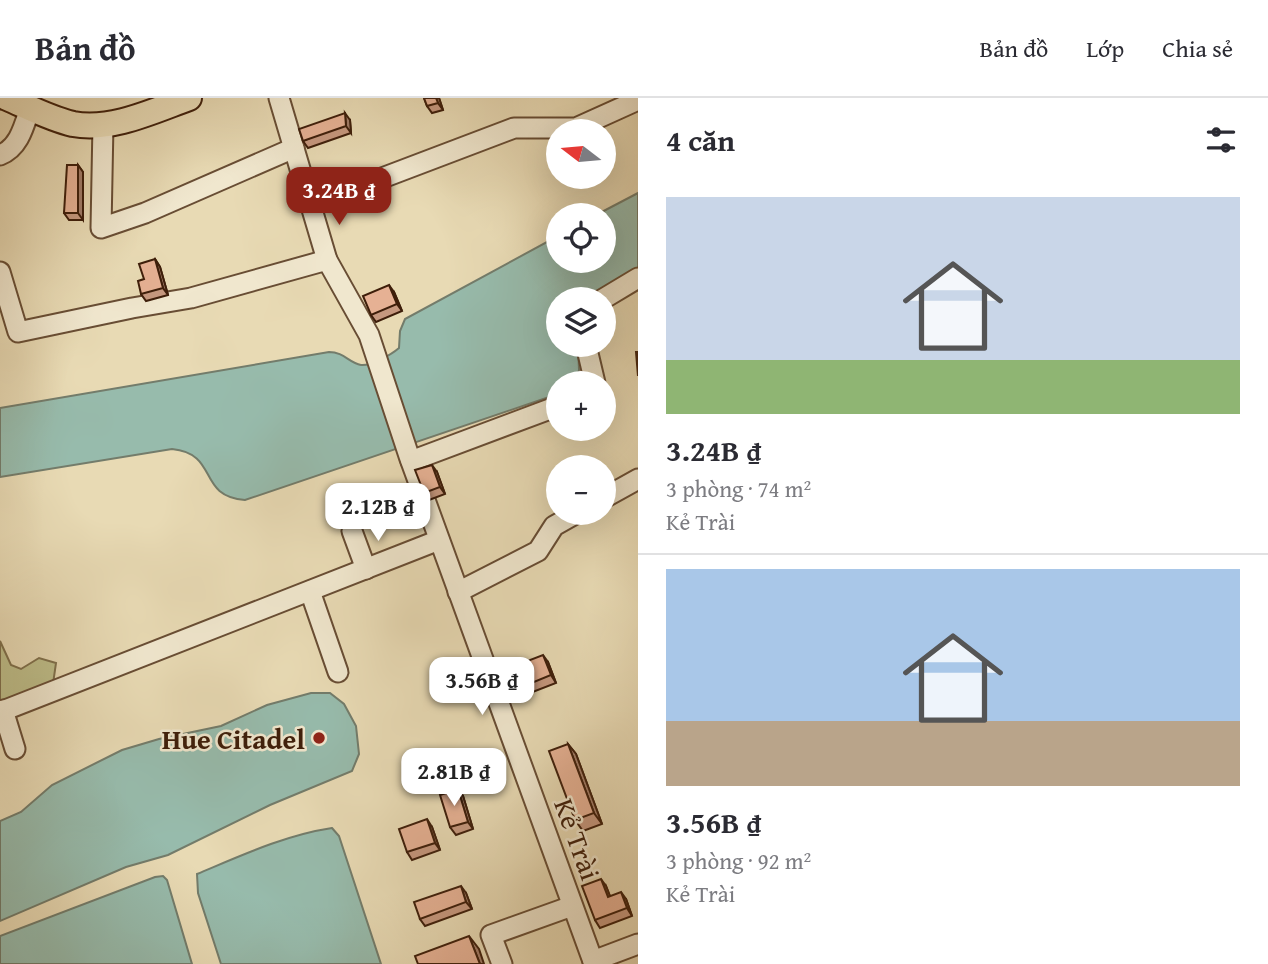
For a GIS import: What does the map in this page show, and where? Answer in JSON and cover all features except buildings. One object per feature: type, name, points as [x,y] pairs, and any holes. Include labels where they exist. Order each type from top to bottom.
[{"type":"main road","points":[[8,98],[73,124],[103,124],[136,117],[189,98]]},
{"type":"street","points":[[0,272],[18,332],[191,298],[327,260],[279,98]]},
{"type":"street","points":[[311,205],[514,128],[576,128],[638,100]]},
{"type":"street","points":[[0,155],[9,152],[20,137],[30,108]]},
{"type":"street","points":[[103,124],[101,228],[145,213],[294,148]]},
{"type":"street","name":"Kẻ Trài","points":[[327,260],[369,335],[410,459],[593,963]]},
{"type":"street","points":[[616,291],[638,278]]},
{"type":"street","points":[[410,459],[546,409]]},
{"type":"street","points":[[616,491],[638,478]]},
{"type":"street","points":[[458,592],[538,551],[556,525]]},
{"type":"street","points":[[352,531],[366,569]]},
{"type":"street","points":[[15,749],[2,711],[439,540]]},
{"type":"street","points":[[310,590],[338,673]]},
{"type":"street","points":[[502,964],[491,935],[572,906]]},
{"type":"street","points":[[593,963],[638,944]]},
{"type":"green space","points":[[0,641],[11,665],[21,669],[39,658],[56,663],[53,684],[0,724]]},
{"type":"shaded area","points":[[638,193],[638,270],[612,287],[546,287],[546,357],[578,357],[579,370],[546,371],[546,398],[245,500],[230,497],[220,491],[197,459],[187,452],[172,449],[0,477],[0,408],[329,352],[339,354],[357,364],[371,364],[399,348],[400,331],[405,319],[546,243],[546,273],[616,273],[616,205]]},
{"type":"shaded area","points":[[311,693],[330,693],[344,704],[356,726],[359,754],[352,771],[270,805],[168,855],[126,867],[0,921],[0,821],[21,812],[52,785],[122,750],[221,726],[267,705]]},
{"type":"shaded area","points":[[332,828],[339,836],[381,964],[221,964],[198,893],[197,874],[280,841]]},
{"type":"shaded area","points":[[163,876],[167,880],[192,964],[0,964],[0,936]]},
{"type":"place","name":"Hue Citadel","points":[[319,738]]}]
